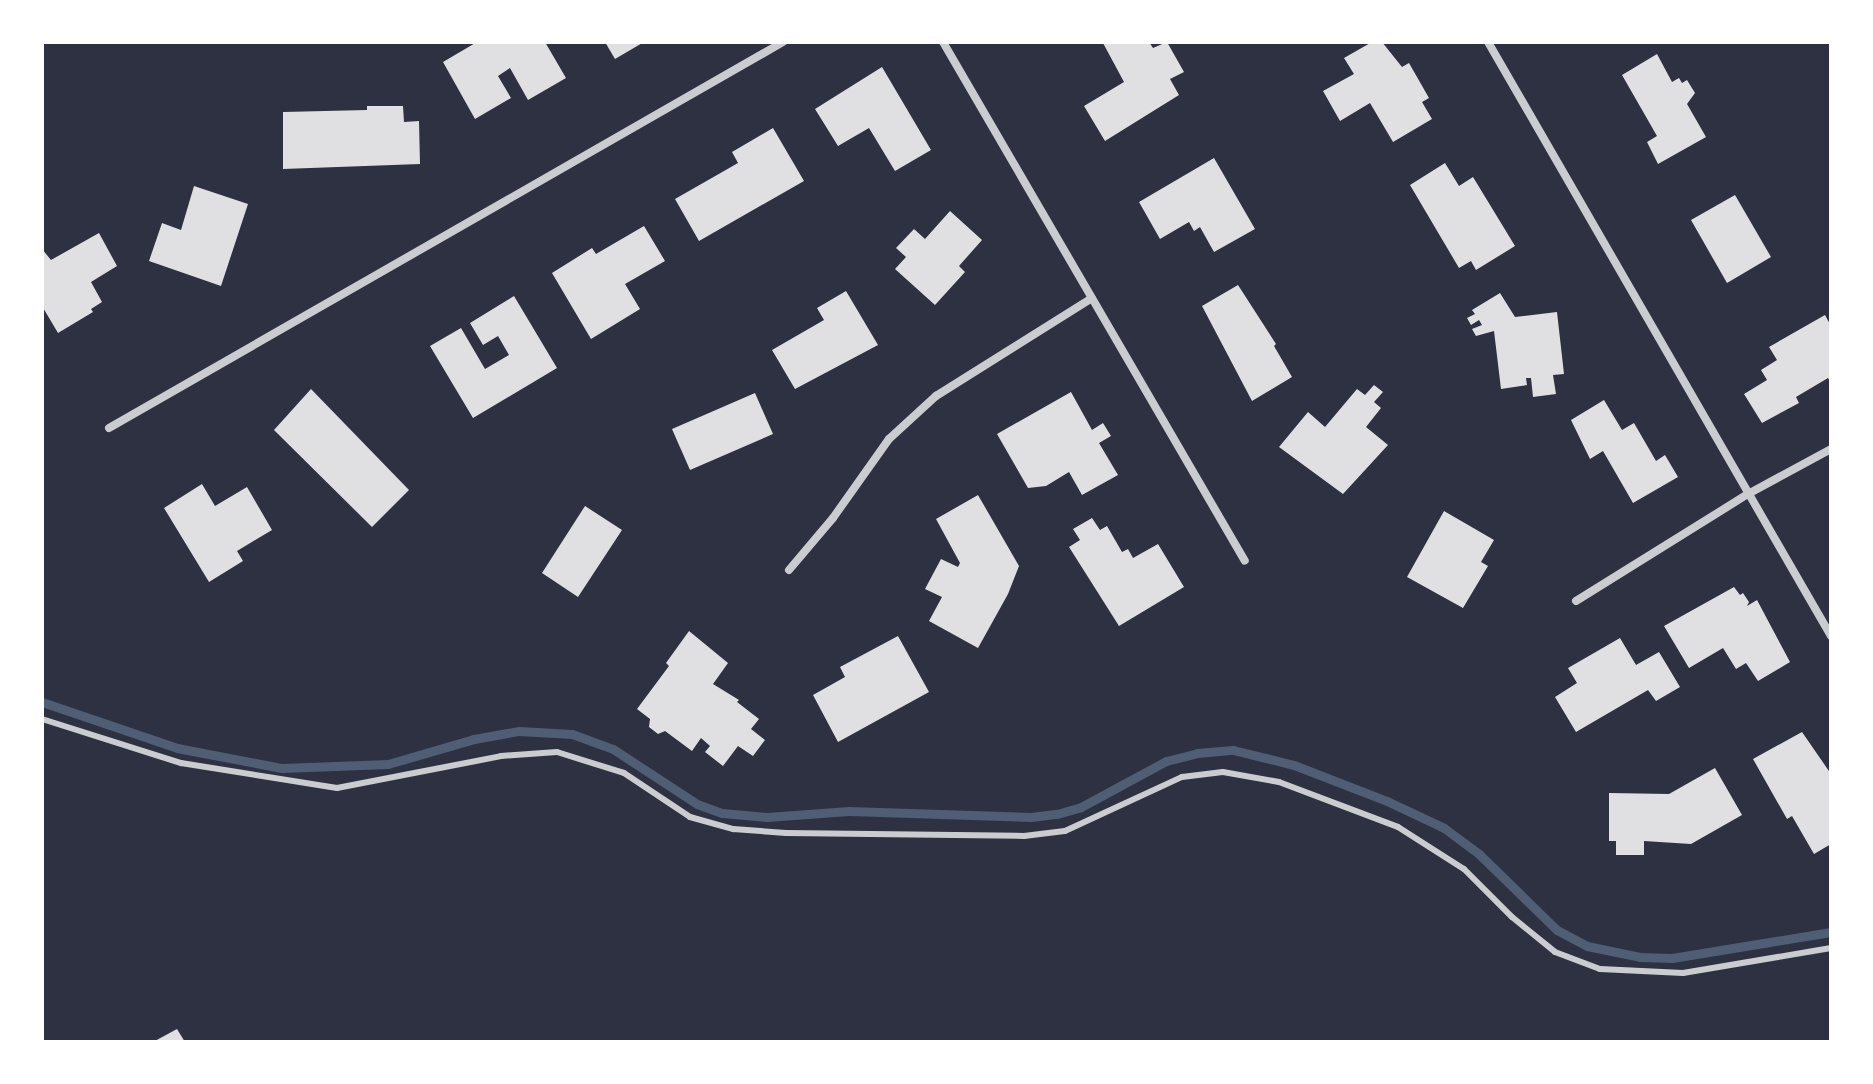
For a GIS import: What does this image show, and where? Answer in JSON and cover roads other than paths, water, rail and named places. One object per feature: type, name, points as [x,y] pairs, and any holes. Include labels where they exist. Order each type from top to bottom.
[{"type":"street","points":[[109,428],[783,42]]},
{"type":"street","points":[[943,42],[1245,561]]},
{"type":"street","points":[[1488,42],[1831,636]]},
{"type":"street","points":[[789,570],[833,518],[889,439],[936,396],[1092,298]]},
{"type":"street","points":[[1576,601],[1748,494],[1831,449]]},
{"type":"lane","points":[[42,719],[181,763],[337,788],[501,756],[557,752],[624,773],[690,817],[733,829],[786,833],[1024,836],[1065,831],[1182,777],[1223,772],[1279,782],[1398,827],[1464,869],[1512,917],[1555,952],[1600,969],[1683,973],[1831,948]]},
{"type":"waterway","points":[[42,702],[177,748],[282,768],[388,764],[474,739],[519,731],[572,734],[613,749],[697,804],[722,813],[767,817],[849,811],[1031,817],[1057,814],[1081,807],[1166,761],[1197,753],[1233,750],[1294,765],[1387,801],[1444,828],[1479,854],[1557,930],[1587,946],[1640,957],[1672,958],[1831,932]]}]
